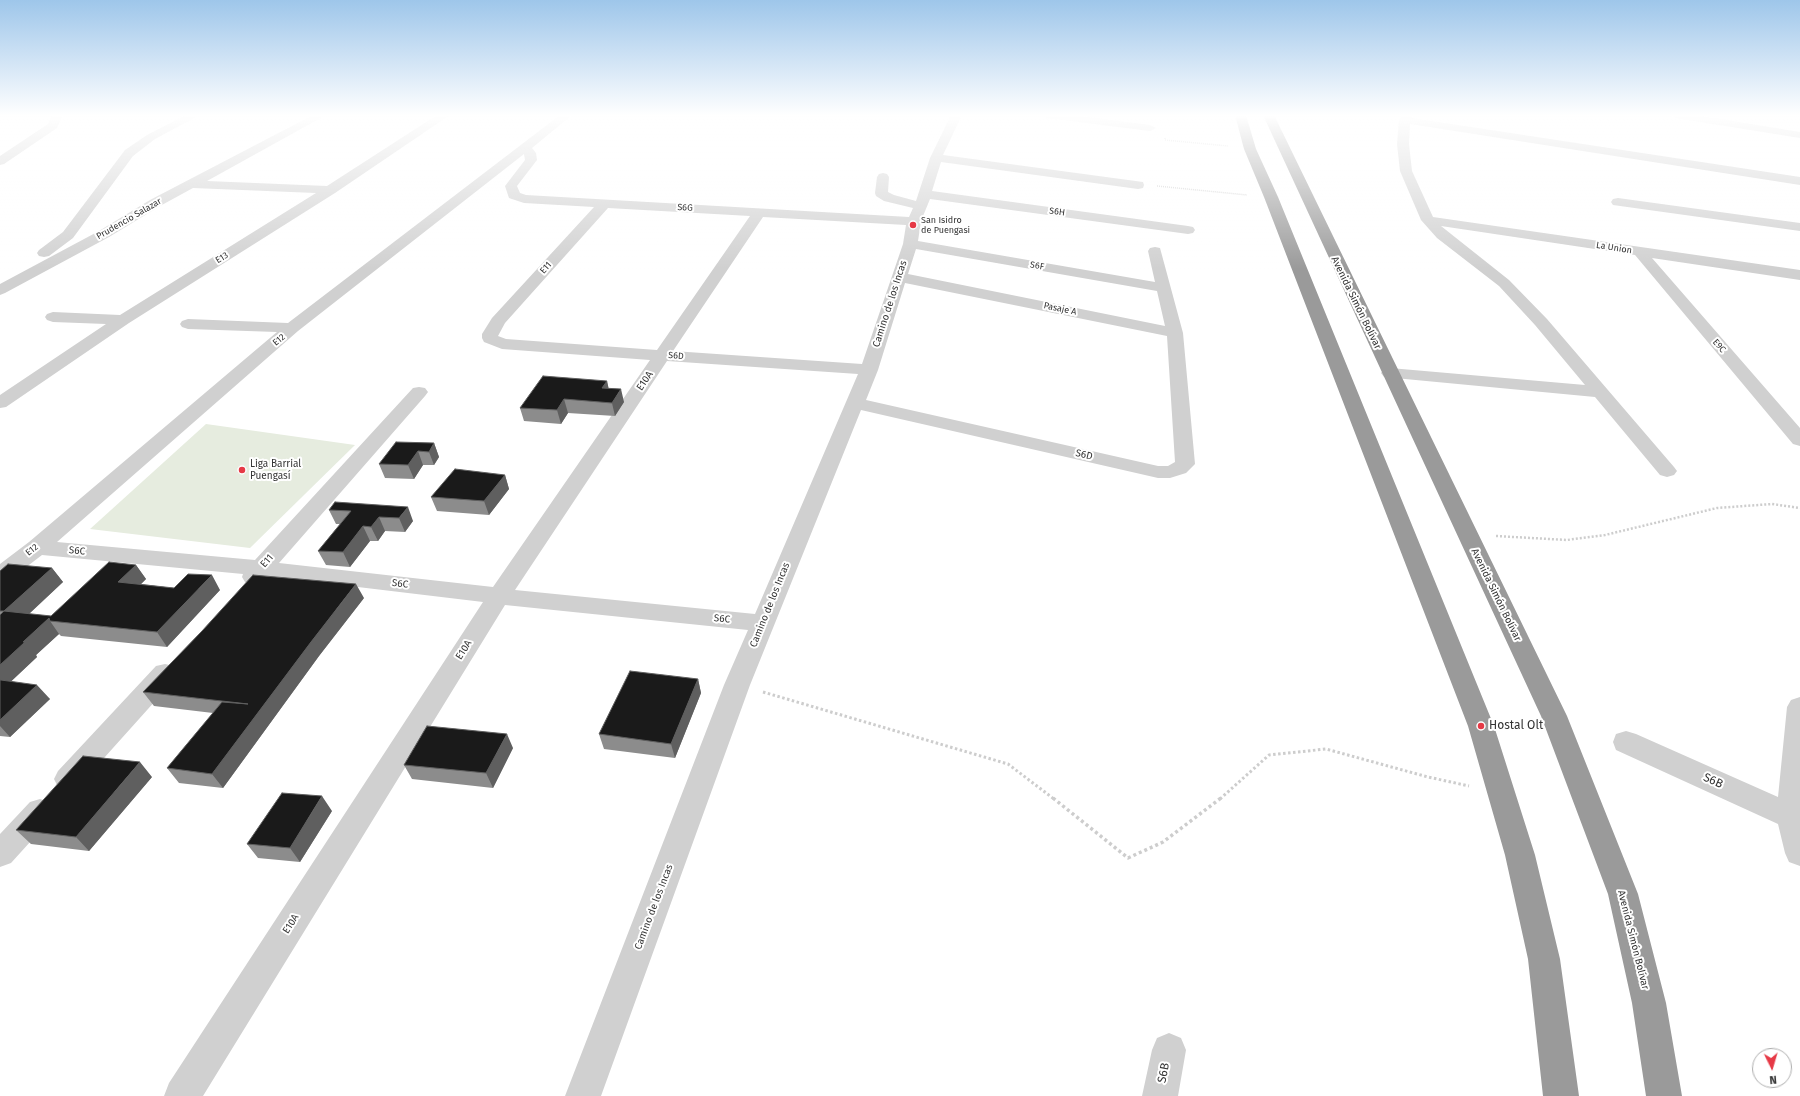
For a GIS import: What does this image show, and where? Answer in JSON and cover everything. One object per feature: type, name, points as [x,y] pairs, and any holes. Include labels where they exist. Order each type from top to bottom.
[{"type":"highway","points":[[1258,166],[1462,674],[1502,794],[1520,855],[1544,959],[1561,1096]]},
{"type":"highway","name":"Avenida Simón Bolívar","points":[[1292,166],[1554,716],[1623,894],[1648,1003],[1664,1096]]},
{"type":"street","points":[[0,290],[12,276],[68,235],[119,166]]},
{"type":"street","name":"Prudencio Salazar","points":[[0,290],[225,166]]},
{"type":"street","name":"E13","points":[[0,403],[122,320],[367,166]]},
{"type":"street","name":"E12","points":[[0,576],[37,547],[292,328],[501,166]]},
{"type":"street","name":"S6G","points":[[526,166],[511,186],[514,195],[524,199],[759,212],[917,216]]},
{"type":"street","name":"Camino de los Incas","points":[[583,1096],[737,685],[869,370],[900,276],[933,166]]},
{"type":"street","points":[[997,166],[1138,185]]},
{"type":"street","points":[[1405,166],[1406,171],[1428,220],[1442,235],[1504,283],[1541,322],[1667,471]]},
{"type":"street","points":[[1707,166],[1800,181]]},
{"type":"street","points":[[883,177],[881,193],[917,216]]},
{"type":"street","points":[[192,184],[330,190]]},
{"type":"street","points":[[1618,202],[1800,227]]},
{"type":"street","name":"E11","points":[[490,334],[498,321],[604,204]]},
{"type":"street","name":"E10A","points":[[182,1096],[499,596],[663,356],[759,212]]},
{"type":"street","name":"S6H","points":[[917,216],[1188,230]]},
{"type":"street","name":"S6F","points":[[917,216],[1164,288]]},
{"type":"street","name":"La Union","points":[[1428,220],[1800,275]]},
{"type":"street","points":[[1155,251],[1175,333]]},
{"type":"street","name":"E9C","points":[[1639,251],[1800,440]]},
{"type":"street","name":"Pasaje A","points":[[900,276],[1175,333]]},
{"type":"street","points":[[53,317],[122,320]]},
{"type":"street","points":[[188,324],[292,328]]},
{"type":"street","name":"S6D","points":[[854,403],[1158,472],[1170,472],[1179,469],[1185,464],[1175,333]]},
{"type":"street","name":"S6D","points":[[490,334],[490,338],[502,344],[869,370]]},
{"type":"street","points":[[1390,373],[1600,392]]},
{"type":"street","name":"E11","points":[[239,592],[419,392]]},
{"type":"street","name":"S6C","points":[[37,547],[260,568],[499,596],[762,623]]},
{"type":"street","points":[[0,854],[181,656]]},
{"type":"street","points":[[1800,707],[1796,818],[1800,853]]},
{"type":"street","name":"S6B","points":[[1626,742],[1796,818]]},
{"type":"street","name":"S6B","points":[[1160,1096],[1169,1050]]},
{"type":"path","points":[[1138,185],[1271,197]]},
{"type":"path","points":[[1467,534],[1567,540],[1605,535],[1717,508],[1772,504],[1800,508]]},
{"type":"path","points":[[737,685],[1008,764],[1072,812],[1128,858],[1163,842],[1217,801],[1268,755],[1326,749],[1428,777],[1502,794]]},
{"type":"shaded area","name":"Liga Barrial Puengasí","points":[[206,424],[355,445],[250,548],[90,529]]},
{"type":"building","points":[[543,376],[607,381],[602,388],[621,389],[612,403],[564,399],[557,410],[520,408]]},
{"type":"building","points":[[396,442],[434,443],[429,452],[418,451],[408,465],[379,464]]},
{"type":"building","points":[[455,469],[505,475],[484,501],[431,497]]},
{"type":"building","points":[[335,502],[408,507],[399,518],[379,517],[371,527],[363,526],[343,552],[318,551],[351,511],[329,510]]},
{"type":"building","points":[[109,562],[136,565],[118,582],[174,588],[188,574],[212,575],[157,632],[50,621],[49,618],[0,665],[0,615],[4,611],[51,616]]},
{"type":"building","points":[[8,564],[52,568],[4,611],[0,611],[0,571]]},
{"type":"building","points":[[253,575],[356,584],[212,774],[167,768],[222,702],[248,704],[143,692],[202,631]]},
{"type":"building","points":[[630,671],[698,679],[671,744],[599,734]]},
{"type":"building","points":[[0,680],[37,685],[0,720]]},
{"type":"building","points":[[427,726],[507,734],[486,773],[404,765]]},
{"type":"building","points":[[83,756],[140,762],[76,837],[16,830]]},
{"type":"building","points":[[282,793],[322,796],[290,848],[247,844]]},
{"type":"place","name":"San Isidro de Puengasi","points":[[913,225]]},
{"type":"place","name":"Liga Barrial Puengasí","points":[[242,470]]},
{"type":"place","name":"Hostal Olt","points":[[1481,726]]}]
